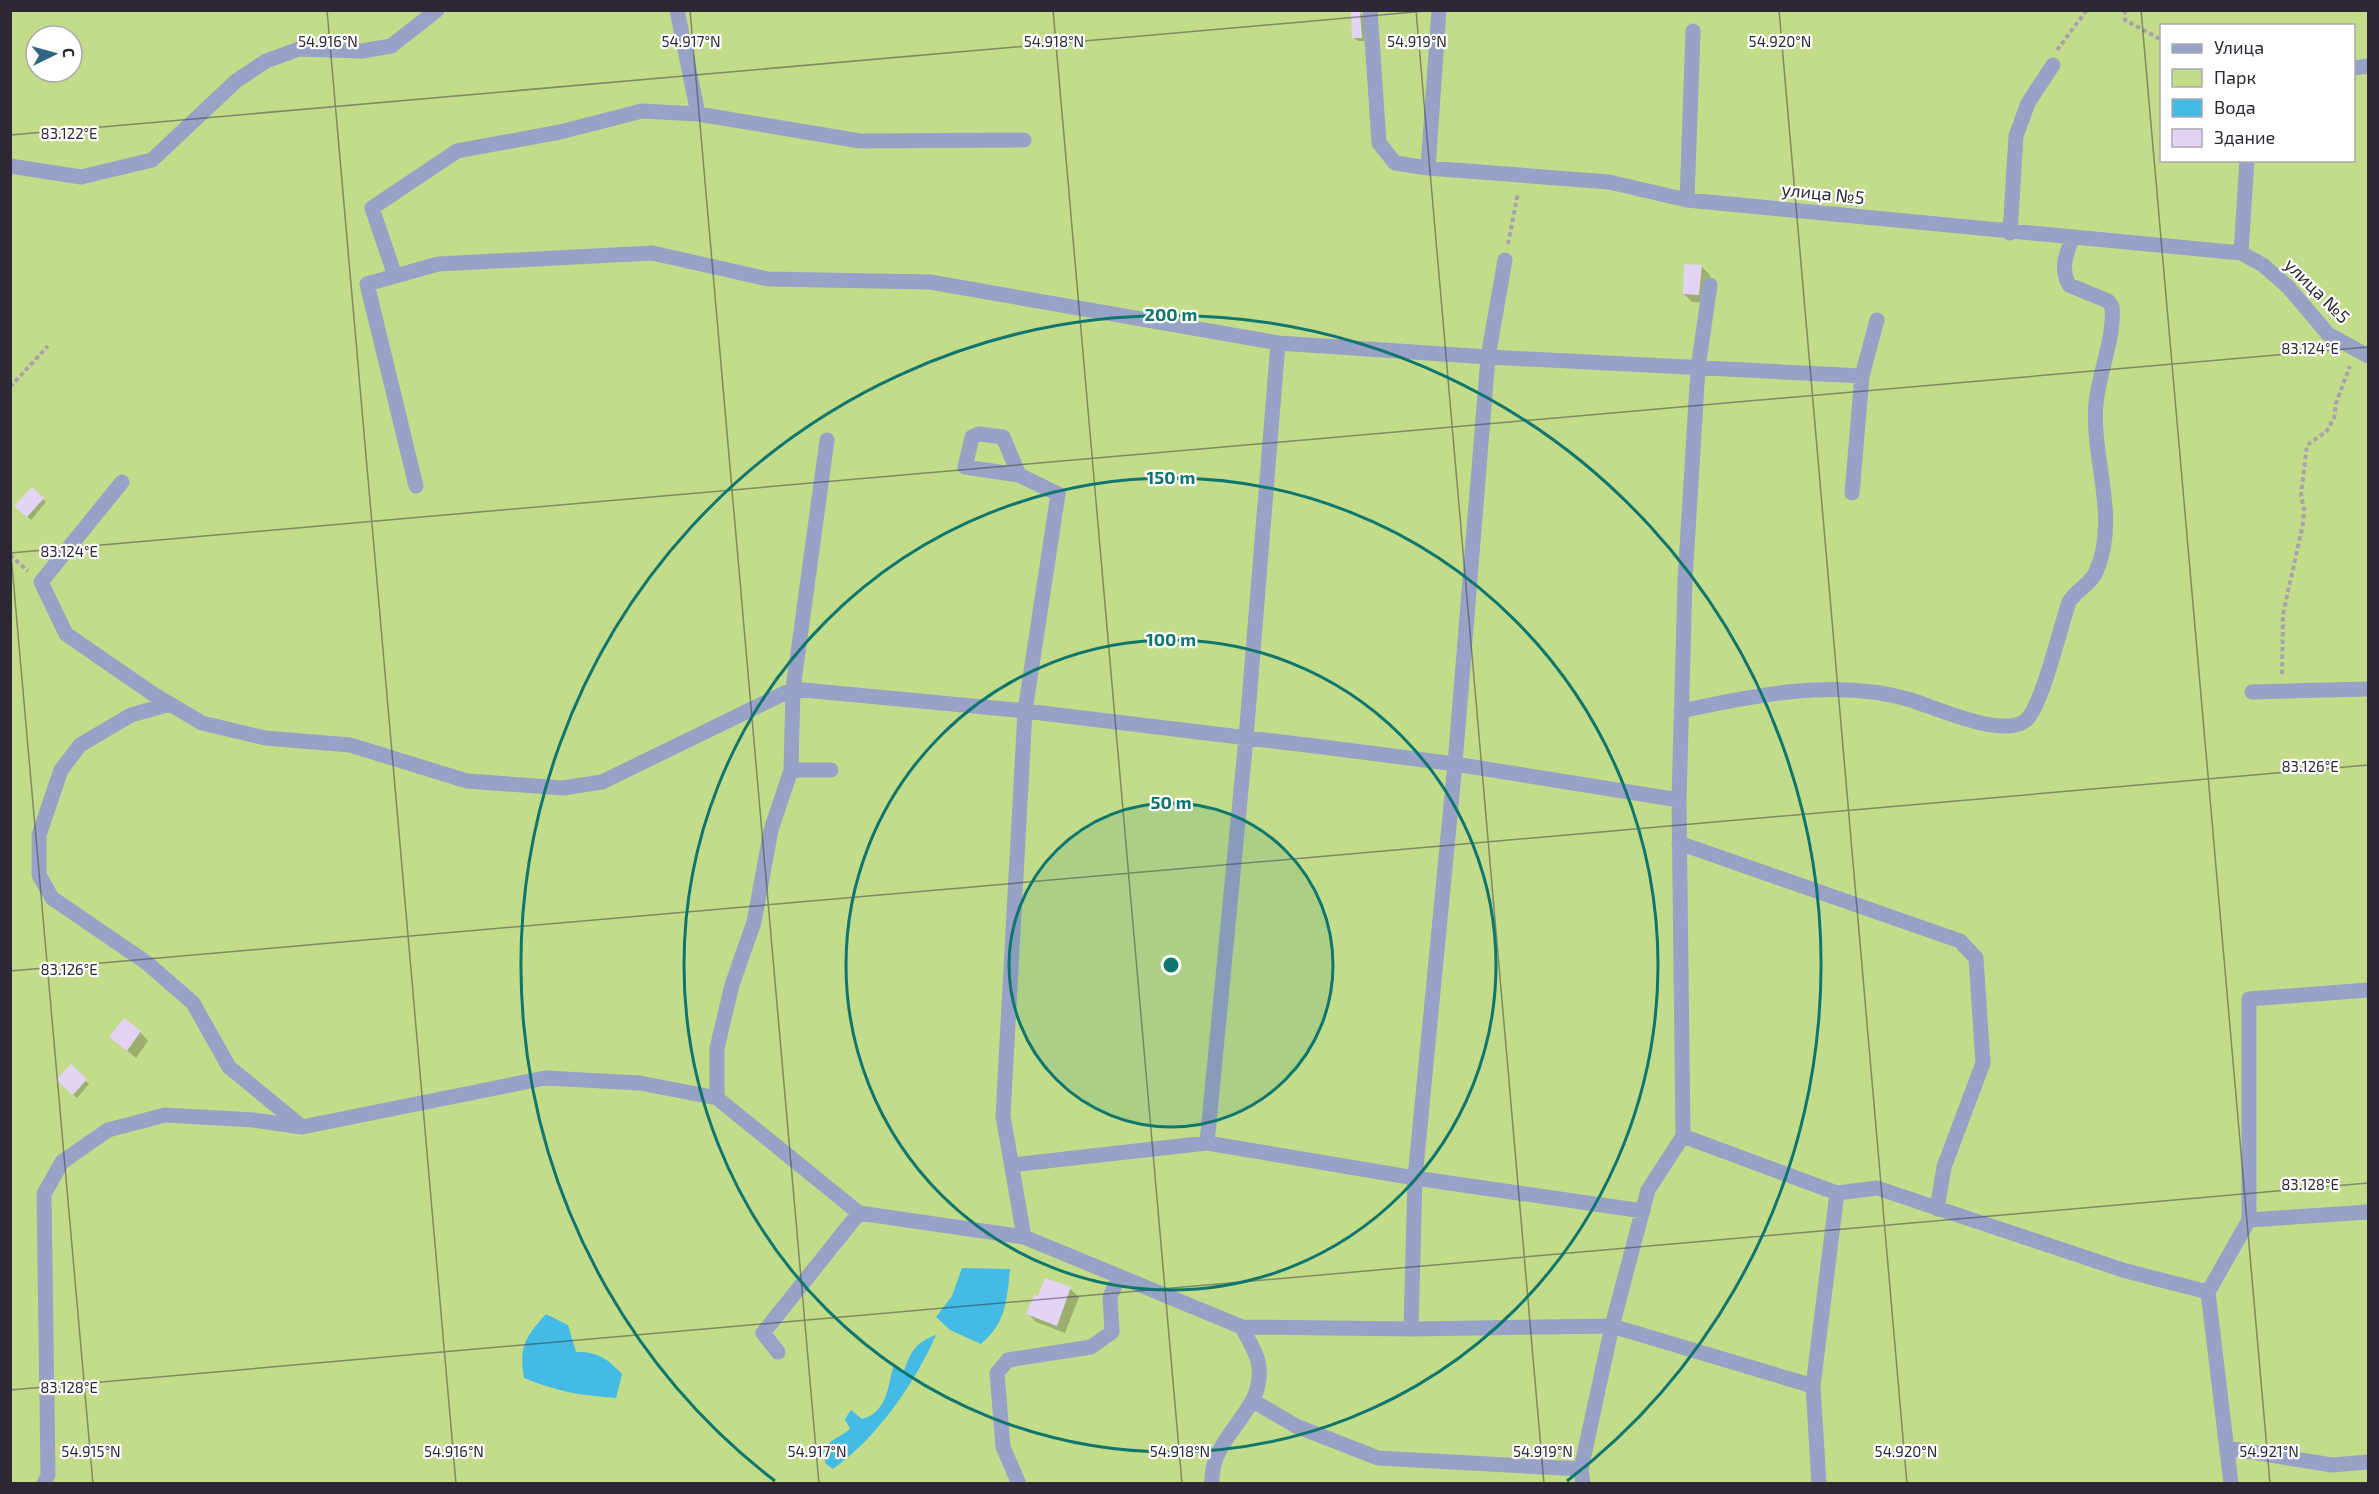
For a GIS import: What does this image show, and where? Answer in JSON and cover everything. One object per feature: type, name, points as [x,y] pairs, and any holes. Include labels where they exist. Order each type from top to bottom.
[{"type":"street","points":[[10,166],[81,177],[152,160],[236,81],[266,61],[299,49],[362,51],[390,46],[436,10]]},
{"type":"street","points":[[677,10],[698,114]]},
{"type":"street","name":"улица №5","points":[[1370,10],[1379,144],[1395,163],[1428,168],[1609,182],[1687,200],[2241,253],[2263,265],[2289,288],[2328,334],[2362,354]]},
{"type":"street","points":[[1428,168],[1439,10]]},
{"type":"street","points":[[1687,200],[1692,31]]},
{"type":"street","points":[[2010,232],[2016,136],[2028,103],[2053,65]]},
{"type":"street","points":[[395,276],[372,208],[458,151],[560,132],[642,111],[698,114],[860,141],[1024,141]]},
{"type":"street","points":[[2241,253],[2247,162]]},
{"type":"street","points":[[1681,711],[1734,700],[1831,689],[1876,692],[1999,726],[2024,722],[2030,715],[2041,693],[2069,602],[2073,595],[2091,582],[2104,549],[2103,473],[2096,405],[2112,307],[2109,302],[2069,285],[2064,275],[2063,265],[2072,238]]},
{"type":"street","points":[[416,486],[367,284],[438,264],[652,254],[768,279],[930,282],[1278,343],[1488,357],[1862,376]]},
{"type":"street","points":[[1411,1329],[1415,1178],[1455,764],[1488,357],[1504,260]]},
{"type":"street","points":[[1255,1402],[1296,1426],[1378,1458],[1582,1476],[1612,1326],[1648,1190],[1683,1136],[1679,800],[1685,580],[1698,368],[1710,285]]},
{"type":"street","points":[[1852,493],[1862,376],[1877,320]]},
{"type":"street","points":[[1207,1143],[1246,738],[1278,343]]},
{"type":"street","points":[[717,1098],[717,1048],[732,985],[754,922],[771,830],[791,770],[793,689],[828,440]]},
{"type":"street","points":[[1018,475],[1058,494],[1025,711],[1003,1116],[1024,1237]]},
{"type":"street","points":[[122,482],[41,582],[66,634],[92,654],[202,723],[265,738],[350,745],[467,781],[563,788],[602,782],[793,689],[1025,711],[1455,764],[1679,800]]},
{"type":"street","points":[[2252,692],[2368,690]]},
{"type":"street","points":[[170,704],[132,715],[80,746],[61,770],[39,835],[39,875],[52,898],[147,963],[193,1003],[229,1066],[302,1127]]},
{"type":"street","points":[[791,770],[831,770]]},
{"type":"street","points":[[1679,843],[1960,941],[1977,958],[1983,1063],[1944,1167],[1937,1209]]},
{"type":"street","points":[[2231,1484],[2208,1292],[2249,1220],[2249,999],[2368,990]]},
{"type":"street","points":[[44,1484],[48,1475],[44,1194],[62,1162],[108,1130],[165,1115],[253,1120],[302,1127],[545,1078],[640,1083],[717,1098],[859,1213],[1024,1237],[1242,1328],[1411,1329],[1612,1326],[1813,1386]]},
{"type":"street","points":[[1683,1136],[1837,1193],[1877,1188],[2126,1271],[2208,1292]]},
{"type":"street","points":[[1012,1165],[1207,1143],[1415,1178],[1643,1211]]},
{"type":"street","points":[[1819,1484],[1813,1386],[1837,1193]]},
{"type":"street","points":[[2249,1220],[2368,1212]]},
{"type":"street","points":[[778,1352],[763,1333],[859,1213]]},
{"type":"street","points":[[1019,1484],[1003,1447],[997,1373],[1008,1360],[1091,1347],[1112,1332],[1110,1297],[1119,1276]]},
{"type":"street","points":[[1212,1484],[1211,1472],[1228,1435],[1255,1402],[1259,1384],[1258,1361],[1242,1328]]},
{"type":"street","points":[[2227,1448],[2331,1465],[2368,1462]]},
{"type":"path","points":[[2053,65],[2057,50],[2088,10]]},
{"type":"path","points":[[2125,10],[2125,20],[2160,39]]},
{"type":"path","points":[[1504,260],[1521,175]]},
{"type":"path","points":[[10,387],[48,346]]},
{"type":"path","points":[[2283,692],[2283,614],[2304,516],[2301,495],[2307,445],[2326,432],[2334,418],[2336,403],[2362,354]]},
{"type":"green space","points":[[10,11],[2368,11],[2368,1483],[11,1483]]},
{"type":"water","points":[[962,1268],[1010,1269],[1004,1310],[996,1328],[981,1344],[950,1330],[936,1317],[952,1296]]},
{"type":"water","points":[[546,1314],[568,1325],[576,1352],[602,1357],[622,1374],[616,1398],[569,1392],[524,1378],[522,1358],[525,1343]]},
{"type":"water","points":[[936,1335],[906,1391],[879,1426],[849,1457],[833,1469],[826,1464],[822,1451],[850,1429],[845,1419],[851,1410],[862,1419],[876,1411],[885,1399],[893,1367],[904,1371],[915,1348]]},
{"type":"building","points":[[1351,12],[1360,12],[1362,38],[1352,38]]},
{"type":"building","points":[[1684,264],[1702,265],[1699,295],[1683,294]]},
{"type":"building","points":[[32,487],[44,498],[27,517],[14,506]]},
{"type":"building","points":[[124,1018],[141,1031],[127,1051],[109,1037]]},
{"type":"building","points":[[71,1064],[87,1079],[73,1095],[56,1080]]},
{"type":"building","points":[[1045,1278],[1071,1287],[1057,1326],[1026,1314],[1034,1295],[1038,1296]]}]
